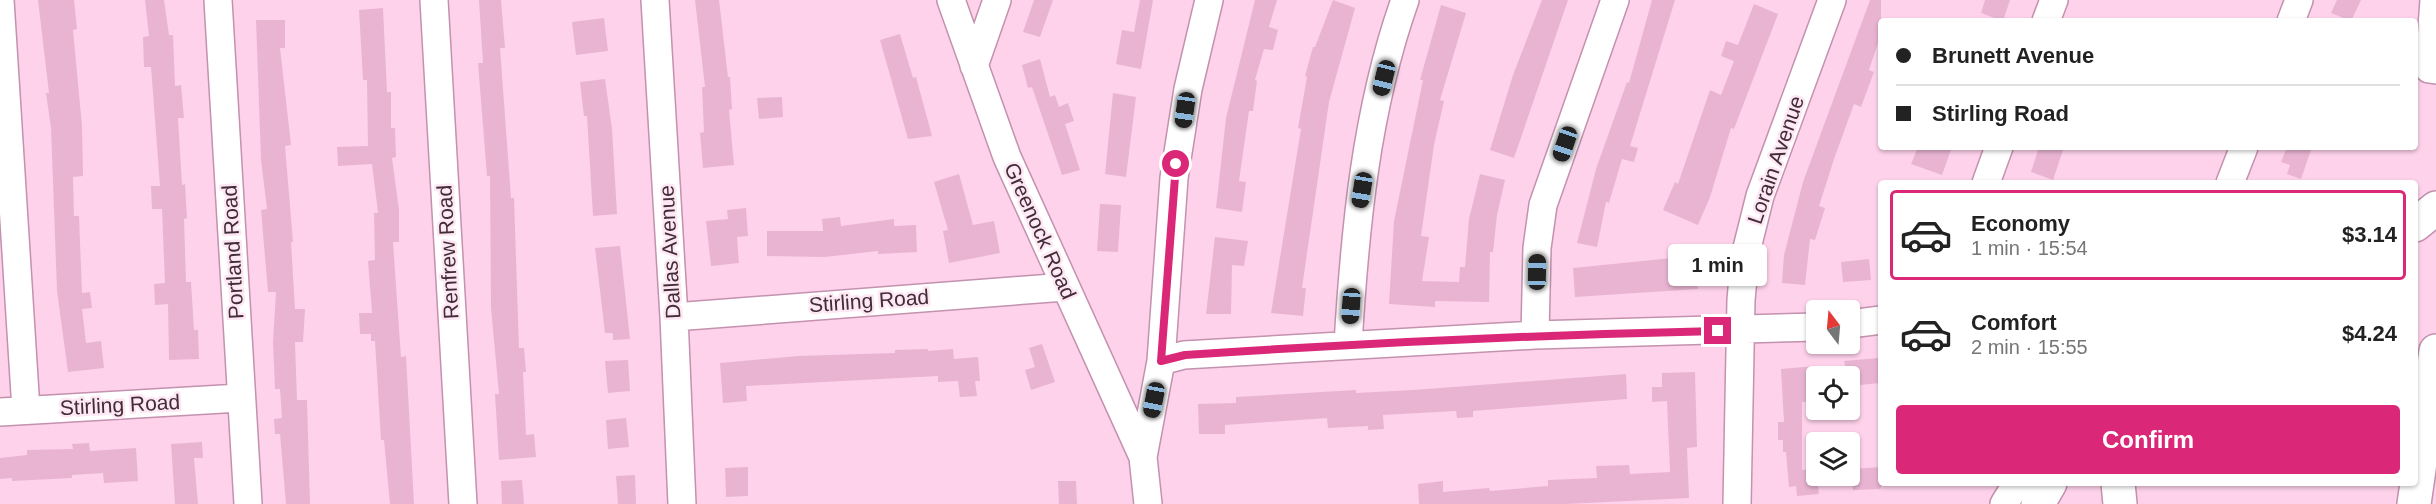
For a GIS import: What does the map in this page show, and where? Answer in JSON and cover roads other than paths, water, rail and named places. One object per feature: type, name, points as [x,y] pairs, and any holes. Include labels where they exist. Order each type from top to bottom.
[{"type":"highway","points":[[2418,223],[2436,208]]},
{"type":"highway","points":[[2418,476],[2436,351]]},
{"type":"highway","points":[[2038,504],[2048,486]]},
{"type":"highway","points":[[2118,486],[2120,504]]},
{"type":"highway","points":[[2400,486],[2401,504]]},
{"type":"highway","points":[[2414,504],[2417,486]]},
{"type":"street","points":[[0,0],[13,411]]},
{"type":"street","name":"Portland Road","points":[[218,0],[248,504]]},
{"type":"street","name":"Renfrew Road","points":[[434,0],[463,504]]},
{"type":"street","name":"Dallas Avenue","points":[[655,0],[674,317],[682,504]]},
{"type":"street","name":"Greenock Road","points":[[951,0],[1007,158],[1143,457]]},
{"type":"street","points":[[974,66],[997,0]]},
{"type":"street","points":[[1148,504],[1143,457],[1161,361],[1174,178],[1188,89],[1209,0]]},
{"type":"street","points":[[1348,344],[1359,209],[1370,134],[1405,0]]},
{"type":"street","points":[[1535,335],[1537,248],[1543,205],[1615,0]]},
{"type":"street","name":"Lorain Avenue","points":[[1737,504],[1745,256],[1761,196],[1832,0]]},
{"type":"street","points":[[2047,18],[2054,0]]},
{"type":"street","points":[[2292,18],[2299,0]]},
{"type":"street","points":[[2434,0],[2429,69],[2436,70]]},
{"type":"street","points":[[1987,180],[1998,150]]},
{"type":"street","points":[[2231,180],[2243,150]]},
{"type":"street","name":"Stirling Road","points":[[674,317],[1065,287]]},
{"type":"street","points":[[1860,323],[1878,320]]},
{"type":"street","points":[[1161,361],[1185,355],[1348,344],[1535,335],[1806,328]]},
{"type":"street","name":"Stirling Road","points":[[13,411],[240,398]]},
{"type":"street","points":[[2004,504],[2015,486]]}]
